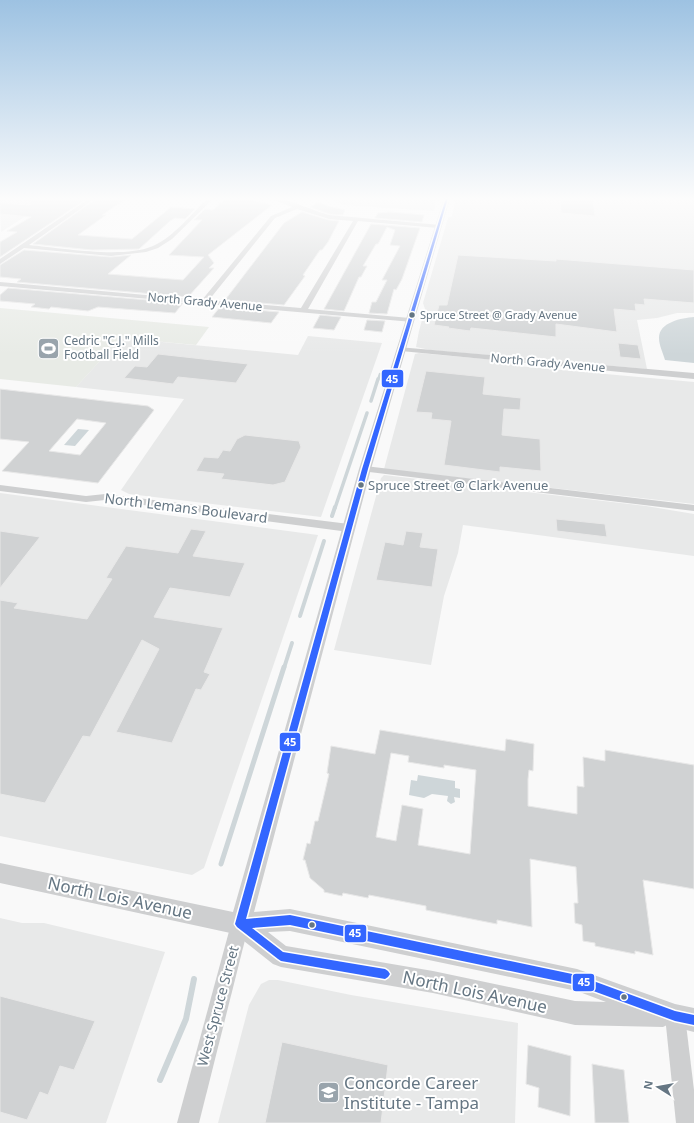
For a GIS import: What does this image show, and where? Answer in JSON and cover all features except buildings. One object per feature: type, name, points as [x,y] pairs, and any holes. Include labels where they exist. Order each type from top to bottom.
[{"type":"street","points":[[0,262],[16,250]]},
{"type":"street","points":[[74,250],[116,254],[148,250]]},
{"type":"street","points":[[204,302],[246,250]]},
{"type":"street","points":[[304,310],[338,250]]},
{"type":"street","name":"West Spruce Street","points":[[188,1123],[240,924],[365,469],[431,250]]},
{"type":"street","name":"North Grady Avenue","points":[[0,284],[410,320]]},
{"type":"street","name":"North Grady Avenue","points":[[401,349],[694,376]]},
{"type":"street","points":[[365,469],[694,508]]},
{"type":"street","name":"North Lemans Boulevard","points":[[0,488],[86,499],[105,498],[349,528]]},
{"type":"street","name":"North Lois Avenue","points":[[0,873],[240,924],[290,920],[570,978],[685,1018]]},
{"type":"street","name":"North Lois Avenue","points":[[240,924],[281,956],[433,982],[575,1012],[685,1018]]},
{"type":"street","points":[[685,1018],[687,1123]]},
{"type":"shaded area","points":[[438,250],[694,250],[694,313],[677,313],[657,318],[637,320],[647,369],[430,350],[416,347],[425,309],[423,303]]},
{"type":"shaded area","points":[[0,308],[209,327],[196,345],[121,338],[76,387],[0,379]]},
{"type":"shaded area","points":[[694,317],[694,363],[665,360],[659,341],[660,333],[663,328],[672,322],[683,318]]},
{"type":"shaded area","points":[[308,336],[382,343],[321,517],[129,494],[121,490],[184,399],[76,387],[121,338],[298,355]]},
{"type":"shaded area","points":[[419,353],[517,362],[517,366],[694,382],[694,504],[384,469],[415,354]]},
{"type":"shaded area","points":[[78,429],[89,430],[75,446],[64,445]]},
{"type":"shaded area","points":[[384,475],[646,506],[694,514],[694,556],[463,525],[458,553],[444,596],[431,665],[334,650],[381,478]]},
{"type":"shaded area","points":[[0,493],[318,535],[204,868],[192,875],[0,836]]},
{"type":"shaded area","points":[[418,775],[455,781],[455,788],[460,789],[460,798],[454,797],[455,802],[451,804],[447,801],[448,796],[432,794],[424,798],[409,795],[411,780],[417,781]]},
{"type":"shaded area","points":[[0,918],[22,923],[44,923],[165,952],[106,1123],[0,1123]]},
{"type":"shaded area","points":[[269,980],[278,980],[351,995],[518,1023],[515,1123],[218,1123],[249,1005],[261,984]]},
{"type":"waterway","points":[[378,380],[380,374]]},
{"type":"waterway","points":[[371,401],[378,379]]},
{"type":"waterway","points":[[335,508],[367,413]]},
{"type":"waterway","points":[[332,516],[335,507]]},
{"type":"waterway","points":[[300,616],[324,541]]},
{"type":"waterway","points":[[284,668],[292,643]]},
{"type":"waterway","points":[[221,864],[284,667]]},
{"type":"waterway","points":[[160,1080],[186,1019],[194,979]]},
{"type":"transit line","name":"45","points":[[240,924],[365,469],[431,250]]},
{"type":"transit line","name":"45","points":[[240,924],[290,920],[577,980],[675,1016],[694,1020]]},
{"type":"transit line","name":"45","points":[[240,924],[281,956],[385,974]]},
{"type":"place","name":"Spruce Street @ Grady Avenue","points":[[412,315]]},
{"type":"place","name":"Cedric \"C.J.\" Mills Football Field","points":[[49,348]]},
{"type":"place","name":"Spruce Street @ Clark Avenue","points":[[361,485]]},
{"type":"place","name":"Concorde Career Institute - Tampa","points":[[328,1093]]}]
